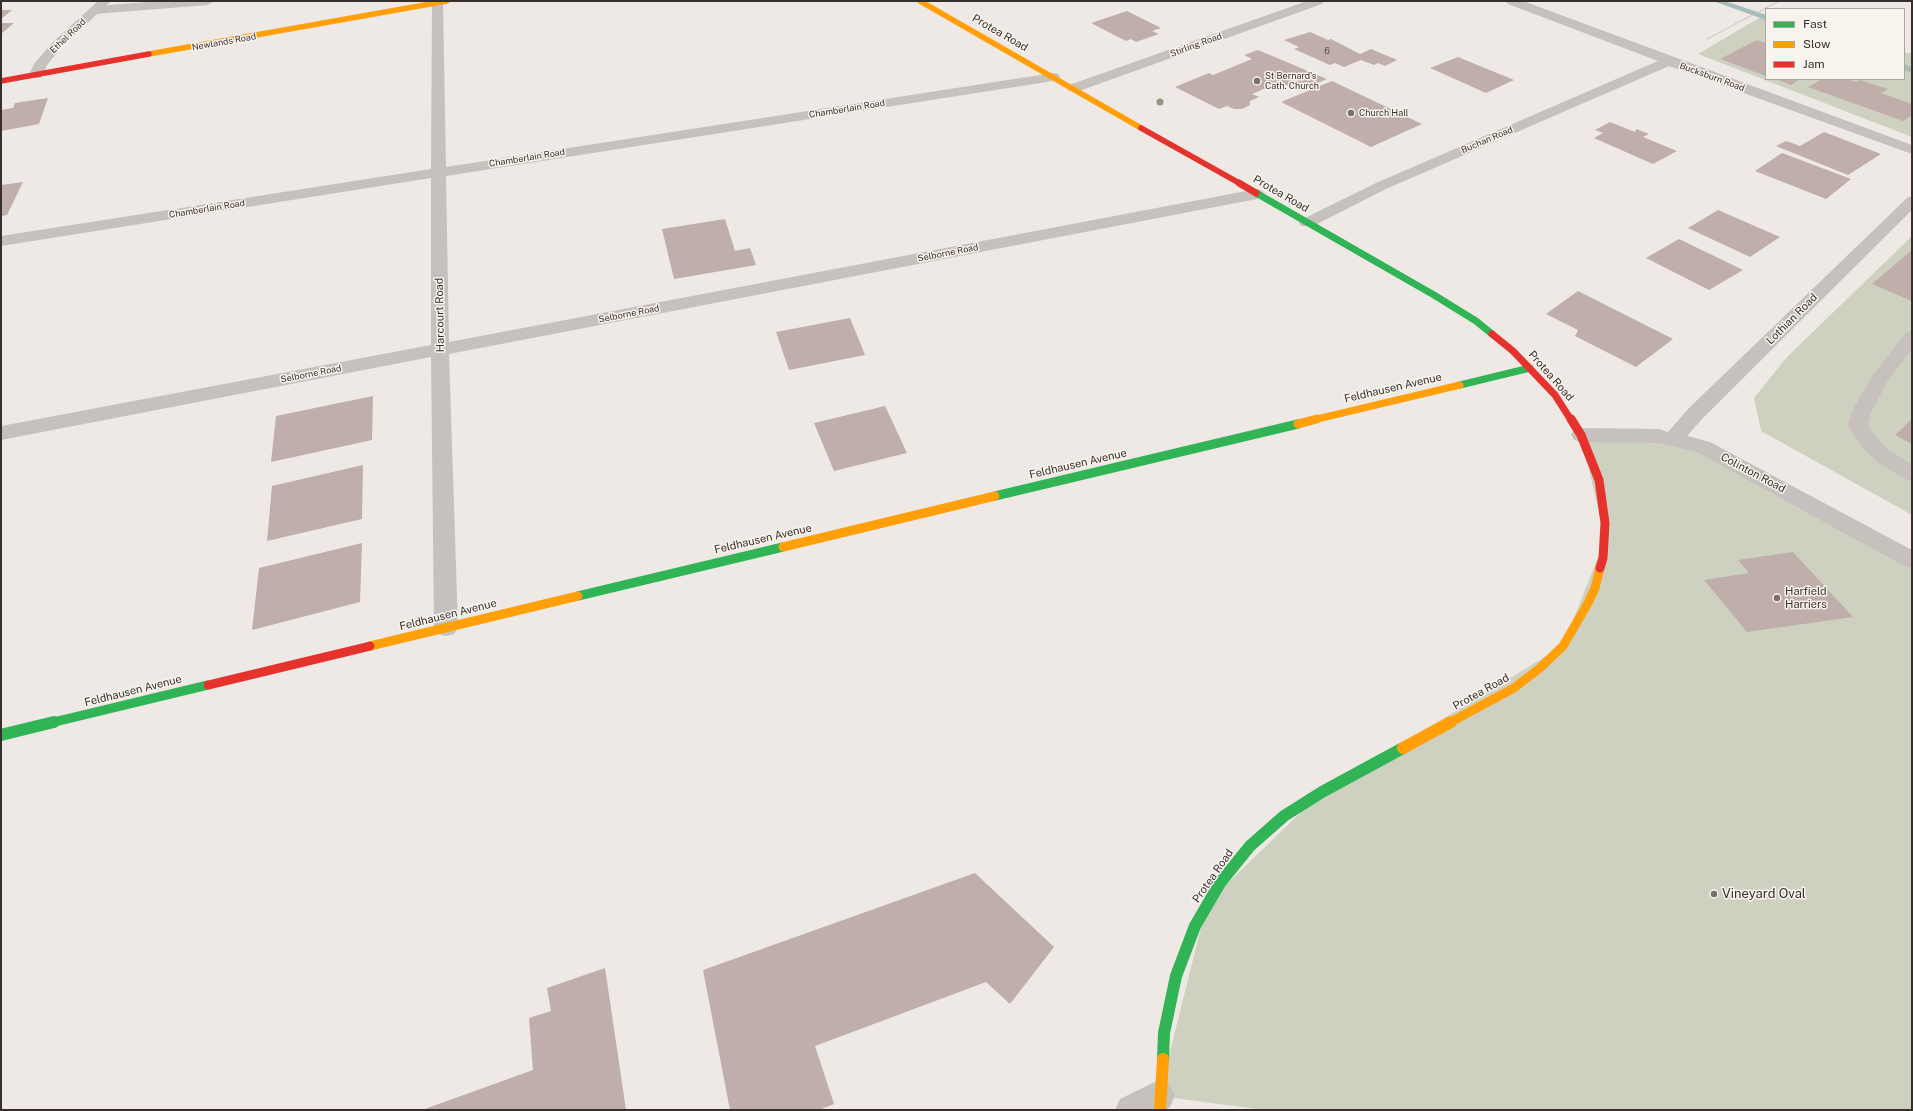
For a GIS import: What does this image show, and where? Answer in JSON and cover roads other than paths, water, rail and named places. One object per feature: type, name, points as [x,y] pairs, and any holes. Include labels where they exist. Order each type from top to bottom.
[{"type":"main road","name":"Protea Road","points":[[920,1],[1456,308],[1494,335],[1530,368],[1554,395],[1581,435],[1599,480],[1604,507],[1605,539],[1603,558],[1595,588],[1571,634],[1563,646],[1540,668],[1514,688],[1303,804],[1266,830],[1239,858],[1220,883],[1195,926],[1176,976],[1164,1033],[1160,1103]]},
{"type":"main road","name":"Newlands Road","points":[[1,81],[442,2]]},
{"type":"main road","name":"Feldhausen Avenue","points":[[1,735],[1530,368]]},
{"type":"street","name":"Ethel Road","points":[[36,75],[41,64],[56,46],[105,1]]},
{"type":"street","points":[[95,10],[208,1]]},
{"type":"street","name":"Stirling Road","points":[[1074,88],[1318,1]]},
{"type":"street","name":"Bucksburn Road","points":[[1512,1],[1669,61],[1912,150]]},
{"type":"street","name":"Harcourt Road","points":[[442,2],[438,172],[446,627]]},
{"type":"street","name":"Buchan Road","points":[[1307,223],[1381,186],[1669,61]]},
{"type":"street","name":"Chamberlain Road","points":[[1,241],[1053,77]]},
{"type":"street","name":"Selborne Road","points":[[1,433],[1257,194]]},
{"type":"street","name":"Lothian Road","points":[[1673,439],[1702,408],[1912,201]]},
{"type":"street","points":[[1912,337],[1879,380],[1861,413],[1858,425],[1868,440],[1883,456],[1912,474]]},
{"type":"street","name":"Colinton Road","points":[[1581,435],[1659,436],[1694,444],[1714,452],[1912,560]]},
{"type":"street","points":[[1131,1110],[1160,1103]]},
{"type":"waterway","points":[[1717,1],[1765,18]]},
{"type":"waterway","points":[[1905,67],[1912,70]]},
{"type":"place","name":"St Bernard's Cath. Church","points":[[1257,81]]},
{"type":"place","name":"Church Hall","points":[[1351,113]]},
{"type":"place","name":"Harfield Harriers","points":[[1777,598]]},
{"type":"place","name":"Vineyard Oval","points":[[1714,894]]}]
